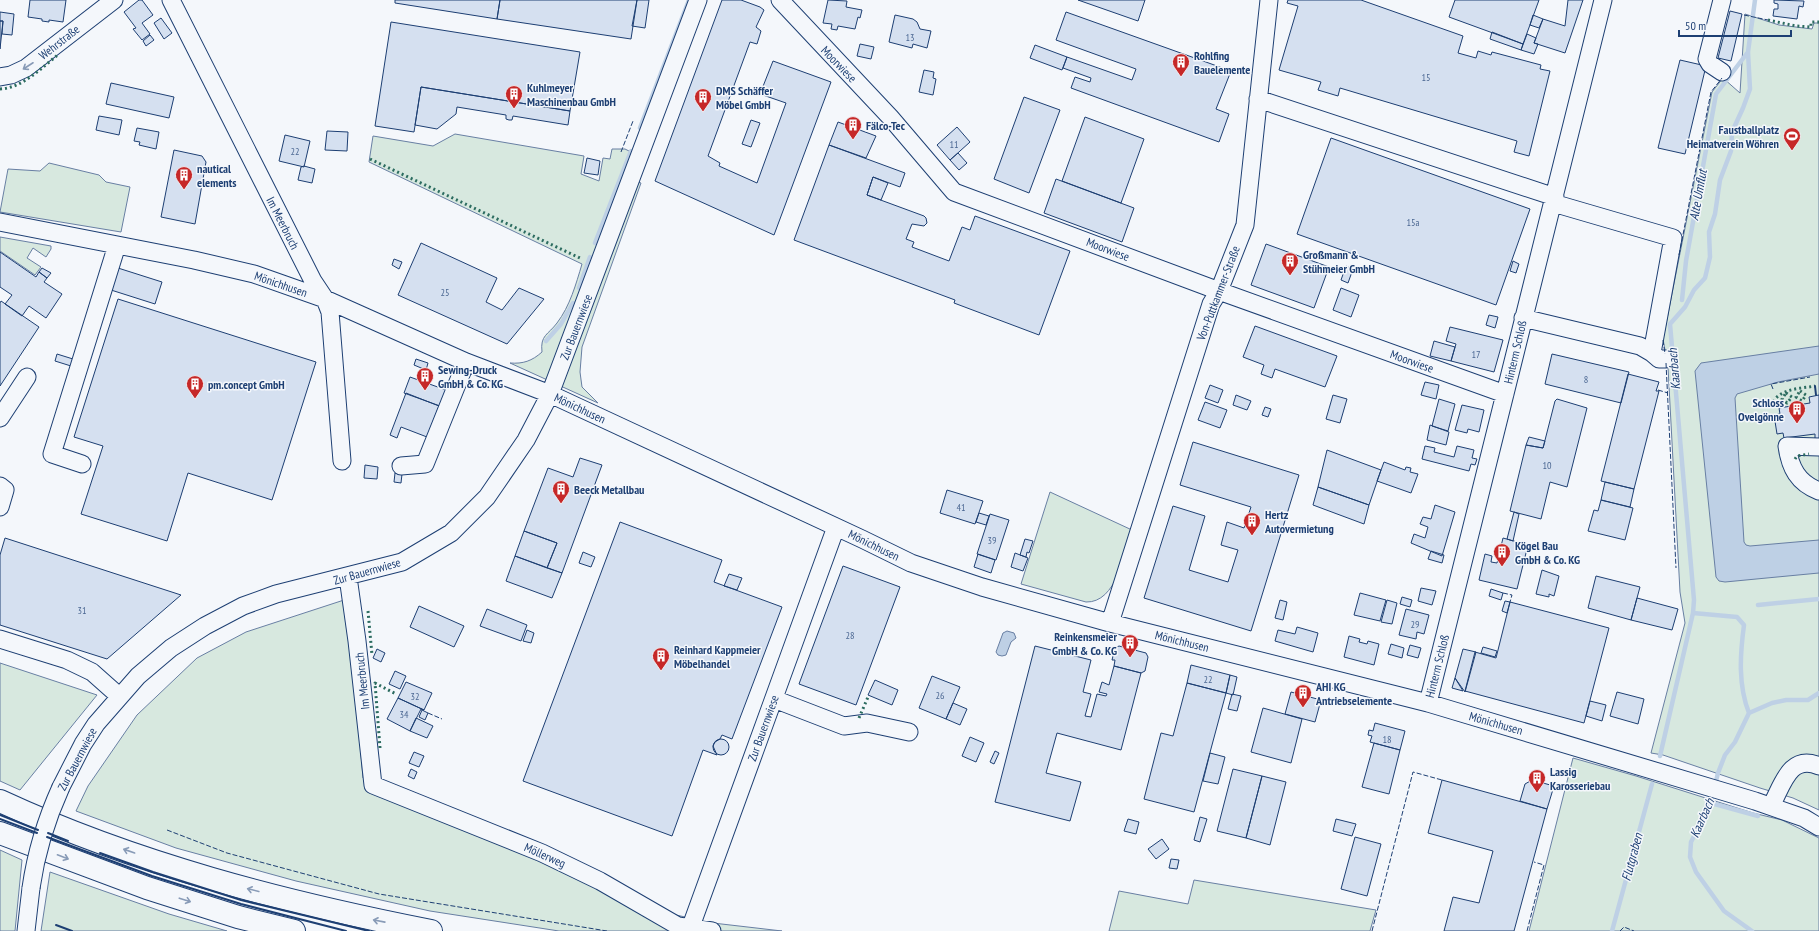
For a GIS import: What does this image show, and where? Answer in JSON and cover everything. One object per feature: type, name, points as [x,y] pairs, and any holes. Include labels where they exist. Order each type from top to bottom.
[{"type":"highway","points":[[0,801],[91,838],[157,861],[244,888],[356,916],[431,931]]},
{"type":"highway","points":[[0,833],[147,888],[238,917],[294,931]]},
{"type":"street","name":"Wehrstraße","points":[[0,77],[11,75],[26,68],[114,0]]},
{"type":"street","name":"Im Meerbruch","points":[[171,0],[313,281],[325,299],[330,312],[342,461]]},
{"type":"street","name":"Zur Bauernwiese","points":[[26,931],[31,888],[42,836],[61,787],[83,744],[96,724],[138,676],[171,648],[243,606],[276,594],[348,577],[402,562],[451,533],[487,497],[526,440],[550,394],[698,0]]},
{"type":"street","name":"Moorwiese","points":[[780,0],[890,117],[954,192],[1219,291],[1505,394]]},
{"type":"street","name":"Von-Puttkammer-Straße","points":[[1110,623],[1211,304],[1219,291],[1245,225],[1269,0]]},
{"type":"street","name":"Hinterm Schloß","points":[[1428,704],[1603,0]]},
{"type":"street","points":[[1722,0],[1707,59],[1710,64],[1722,72]]},
{"type":"street","points":[[1258,99],[1554,200],[1673,238],[1659,356],[1640,346],[1523,318]]},
{"type":"street","name":"Mönichhusen","points":[[0,222],[254,274],[325,299],[466,362],[550,394],[911,563],[982,587],[1110,623],[1428,704],[1771,806],[1804,818],[1819,827]]},
{"type":"street","points":[[82,464],[52,454],[117,245]]},
{"type":"street","points":[[401,466],[425,464],[466,362]]},
{"type":"street","points":[[0,418],[27,377]]},
{"type":"street","points":[[1819,447],[1788,446],[1790,462],[1796,476],[1808,486],[1819,491]]},
{"type":"street","points":[[0,486],[5,490],[0,507]]},
{"type":"street","name":"Zur Bauernwiese","points":[[690,928],[836,527]]},
{"type":"street","name":"Im Meerbruch","points":[[348,577],[358,641],[373,785]]},
{"type":"street","points":[[0,639],[67,660],[92,672],[119,696]]},
{"type":"street","points":[[774,699],[844,726],[867,723],[910,732]]},
{"type":"street","points":[[1771,806],[1786,776],[1795,765],[1805,763],[1819,766]]},
{"type":"street","name":"Möllerweg","points":[[373,785],[542,853],[600,881],[678,926],[712,931]]},
{"type":"shaded area","points":[[1745,14],[1779,25],[1812,29],[1814,23],[1819,23],[1819,810],[1793,798],[1663,755],[1651,753],[1685,623],[1680,592],[1668,367],[1663,339],[1712,92],[1723,78],[1740,93]]},
{"type":"shaded area","points":[[455,134],[584,156],[581,174],[599,181],[603,158],[610,159],[612,149],[625,149],[633,153],[627,178],[641,183],[582,347],[580,372],[582,387],[598,403],[510,363],[527,361],[535,358],[542,352],[543,339],[557,323],[566,309],[582,264],[369,162],[373,136],[433,146]]},
{"type":"shaded area","points":[[49,163],[99,175],[106,182],[130,187],[121,232],[0,212],[8,169],[40,171]]},
{"type":"shaded area","points":[[0,237],[51,246],[51,249],[46,257],[33,248],[27,258],[41,267],[35,275],[0,251]]},
{"type":"shaded area","points":[[1050,492],[1132,530],[1118,575],[1105,595],[1096,600],[1086,602],[1021,584]]},
{"type":"shaded area","points":[[344,600],[354,667],[363,778],[378,782],[662,912],[713,923],[782,931],[559,931],[430,911],[296,881],[176,848],[76,811],[88,786],[137,715],[197,658],[246,632]]},
{"type":"shaded area","points":[[0,663],[97,695],[20,790],[0,781]]},
{"type":"shaded area","points":[[1573,758],[1753,813],[1782,820],[1819,838],[1819,931],[1529,931]]},
{"type":"shaded area","points":[[0,850],[22,860],[15,931],[0,931]]},
{"type":"shaded area","points":[[50,872],[169,914],[227,931],[41,931]]},
{"type":"shaded area","points":[[1194,880],[1376,910],[1370,931],[1109,931],[1119,891],[1188,904]]},
{"type":"water","points":[[1819,346],[1819,374],[1778,382],[1737,394],[1735,398],[1744,542],[1746,545],[1750,546],[1819,540],[1819,573],[1725,582],[1719,581],[1716,577],[1695,371],[1701,363]]},
{"type":"water","points":[[1007,631],[1014,633],[1016,638],[1011,642],[1006,655],[998,655],[996,652],[1003,633]]},
{"type":"building","points":[[30,0],[66,0],[63,22],[49,20],[49,22],[42,21],[42,19],[28,17]]},
{"type":"building","points":[[139,0],[142,0],[153,15],[142,23],[150,34],[142,40],[133,29],[136,28],[124,12]]},
{"type":"building","points":[[395,0],[500,0],[497,19],[395,3]]},
{"type":"building","points":[[500,0],[637,0],[631,39],[497,19]]},
{"type":"building","points":[[637,0],[649,0],[645,28],[632,26]]},
{"type":"building","name":"DMS Schäffer Möbel GmbH","points":[[722,0],[741,0],[764,10],[756,27],[761,31],[757,44],[750,42],[708,156],[720,163],[719,166],[757,183],[786,103],[760,94],[773,61],[831,82],[774,235],[655,181]]},
{"type":"building","points":[[828,0],[847,1],[846,7],[862,10],[860,18],[858,17],[855,29],[838,26],[837,30],[831,29],[832,24],[823,23]]},
{"type":"building","points":[[1078,0],[1145,0],[1138,21]]},
{"type":"building","points":[[1288,0],[1361,0],[1463,36],[1458,53],[1476,58],[1478,51],[1491,55],[1492,52],[1541,65],[1540,69],[1550,71],[1529,156],[1514,152],[1517,141],[1340,88],[1338,96],[1318,90],[1321,82],[1279,70],[1298,6],[1287,3]]},
{"type":"building","points":[[1455,0],[1539,0],[1523,44],[1449,17]]},
{"type":"building","points":[[1568,0],[1583,0],[1565,53],[1534,43],[1543,19],[1565,26]]},
{"type":"building","points":[[1774,0],[1804,1],[1803,7],[1799,6],[1797,19],[1773,16],[1774,9],[1778,9],[1778,4],[1774,3]]},
{"type":"building","points":[[1730,11],[1742,14],[1731,61],[1718,58]]},
{"type":"building","points":[[0,12],[14,14],[12,35],[2,34],[3,21],[0,21]]},
{"type":"building","name":"Rohlfing Bauelemente","points":[[1066,12],[1231,71],[1216,109],[1229,114],[1219,142],[1071,88],[1075,77],[1090,82],[1091,78],[1063,68],[1067,57],[1132,80],[1136,69],[1056,40]]},
{"type":"building","points":[[895,15],[913,19],[917,22],[920,29],[931,31],[927,48],[913,44],[912,48],[889,42]]},
{"type":"building","points":[[1533,15],[1543,19],[1539,28],[1530,25]]},
{"type":"building","points":[[161,18],[172,33],[164,39],[154,23]]},
{"type":"building","points":[[0,21],[3,21],[0,49]]},
{"type":"building","points":[[391,22],[580,52],[570,111],[421,87],[414,132],[375,126]]},
{"type":"building","points":[[1492,32],[1523,44],[1521,50],[1490,39]]},
{"type":"building","points":[[1527,34],[1536,38],[1534,43],[1538,44],[1534,54],[1521,50]]},
{"type":"building","points":[[150,35],[154,40],[146,46],[143,41]]},
{"type":"building","points":[[860,44],[874,47],[871,59],[857,56]]},
{"type":"building","points":[[1035,45],[1067,57],[1062,70],[1030,58]]},
{"type":"building","points":[[1680,60],[1706,66],[1685,154],[1658,148]]},
{"type":"building","points":[[924,70],[934,72],[933,78],[936,79],[933,95],[919,92]]},
{"type":"building","points":[[111,83],[174,97],[169,118],[106,104]]},
{"type":"building","name":"Kuhlmeyer Maschinenbau GmbH","points":[[421,87],[570,111],[568,125],[513,116],[512,120],[509,120],[506,119],[506,115],[457,107],[456,114],[437,129],[415,125]]},
{"type":"building","points":[[1024,97],[1060,110],[1029,193],[994,179]]},
{"type":"building","points":[[99,116],[122,120],[119,135],[96,130]]},
{"type":"building","points":[[1085,117],[1144,139],[1121,203],[1062,181]]},
{"type":"building","points":[[751,120],[760,123],[751,147],[742,144]]},
{"type":"building","name":"Fälco-Tec","points":[[838,122],[876,136],[866,158],[829,145]]},
{"type":"building","points":[[957,127],[970,142],[950,160],[937,145]]},
{"type":"building","points":[[137,128],[159,132],[156,149],[139,145],[140,142],[134,141]]},
{"type":"building","points":[[327,131],[348,132],[347,151],[325,150]]},
{"type":"building","points":[[285,135],[310,141],[304,167],[279,161]]},
{"type":"building","points":[[1331,138],[1530,209],[1496,305],[1297,234]]},
{"type":"building","points":[[829,145],[905,173],[900,187],[873,177],[867,195],[926,218],[927,223],[924,226],[912,224],[906,239],[914,242],[912,247],[949,261],[962,227],[970,230],[975,216],[1070,251],[1039,335],[954,303],[955,300],[794,240]]},
{"type":"building","name":"nautical elements","points":[[174,150],[202,156],[206,162],[195,224],[161,217]]},
{"type":"building","points":[[958,153],[967,163],[959,170],[950,160]]},
{"type":"building","points":[[587,158],[600,161],[598,175],[584,173]]},
{"type":"building","points":[[304,166],[315,169],[312,183],[298,180],[301,167]]},
{"type":"building","points":[[873,177],[888,183],[881,200],[867,195]]},
{"type":"building","points":[[1056,179],[1134,208],[1122,242],[1044,213]]},
{"type":"building","points":[[421,243],[497,278],[486,302],[502,310],[519,288],[544,299],[507,344],[398,295]]},
{"type":"building","name":"Großmann & Stühmeier GmbH","points":[[1266,244],[1329,267],[1314,308],[1251,285]]},
{"type":"building","points":[[0,252],[36,277],[39,272],[47,278],[44,282],[62,294],[46,318],[29,306],[22,316],[5,304],[12,295],[0,287]]},
{"type":"building","points":[[394,259],[402,262],[399,269],[392,265]]},
{"type":"building","points":[[1513,261],[1519,264],[1516,273],[1510,271]]},
{"type":"building","points":[[1346,266],[1353,269],[1348,283],[1341,280]]},
{"type":"building","points":[[42,268],[51,273],[47,278],[39,272]]},
{"type":"building","points":[[118,268],[162,282],[155,304],[111,290]]},
{"type":"building","points":[[1341,288],[1359,295],[1351,317],[1333,310]]},
{"type":"building","name":"pm.concept GmbH","points":[[118,299],[316,362],[272,500],[188,473],[167,541],[81,514],[103,446],[74,437]]},
{"type":"building","points":[[1,301],[39,327],[0,386],[0,303]]},
{"type":"building","points":[[1489,315],[1498,317],[1495,328],[1486,325]]},
{"type":"building","points":[[1255,326],[1337,356],[1325,387],[1275,369],[1272,378],[1261,374],[1264,365],[1243,357]]},
{"type":"building","points":[[1450,327],[1503,340],[1494,372],[1451,361],[1456,344],[1446,341]]},
{"type":"building","points":[[1434,341],[1455,347],[1451,361],[1430,356]]},
{"type":"building","points":[[57,354],[73,359],[71,366],[55,361]]},
{"type":"building","points":[[1552,354],[1629,372],[1621,403],[1545,384]]},
{"type":"building","points":[[416,359],[428,363],[426,370],[414,365]]},
{"type":"building","points":[[1628,374],[1659,382],[1656,391],[1659,391],[1634,489],[1601,481]]},
{"type":"building","name":"Sewing-Druck GmbH & Co. KG","points":[[410,377],[446,390],[440,406],[404,393]]},
{"type":"building","points":[[1425,382],[1439,385],[1436,399],[1421,395]]},
{"type":"building","points":[[1210,385],[1223,390],[1218,403],[1205,398]]},
{"type":"building","points":[[406,393],[439,406],[427,437],[401,427],[397,438],[390,435]]},
{"type":"building","points":[[1236,395],[1251,401],[1247,410],[1233,405]]},
{"type":"building","points":[[1333,395],[1347,399],[1340,423],[1326,419]]},
{"type":"building","name":"Schloss Ovelgönne","points":[[1819,395],[1819,440],[1815,440],[1815,434],[1784,438],[1783,433],[1777,434],[1774,415],[1780,414],[1779,408],[1810,403],[1809,397]]},
{"type":"building","points":[[1439,399],[1455,404],[1448,431],[1432,426]]},
{"type":"building","points":[[1557,399],[1587,408],[1567,487],[1550,482],[1541,519],[1510,511],[1526,445],[1543,448],[1555,401]]},
{"type":"building","points":[[1205,402],[1227,410],[1220,428],[1198,420]]},
{"type":"building","points":[[1462,405],[1484,410],[1479,432],[1468,429],[1467,433],[1455,430]]},
{"type":"building","points":[[1265,407],[1271,409],[1268,417],[1262,415]]},
{"type":"building","points":[[1430,425],[1449,432],[1446,445],[1427,440]]},
{"type":"building","points":[[1529,437],[1545,441],[1543,448],[1526,445]]},
{"type":"building","name":"Hertz Autovermietung","points":[[1193,442],[1299,475],[1251,631],[1144,598],[1173,506],[1205,516],[1189,570],[1228,582],[1238,550],[1221,545],[1227,522],[1244,528],[1251,507],[1180,485]]},
{"type":"building","points":[[1425,446],[1435,448],[1434,452],[1454,457],[1457,446],[1474,450],[1472,458],[1477,459],[1475,465],[1471,464],[1469,471],[1422,459]]},
{"type":"building","points":[[1327,450],[1381,470],[1369,505],[1318,487]]},
{"type":"building","name":"Beeck Metallbau","points":[[580,458],[602,465],[562,573],[547,568],[557,543],[524,531],[548,468],[573,477]]},
{"type":"building","points":[[1384,462],[1405,470],[1406,467],[1411,468],[1410,472],[1418,474],[1411,493],[1377,481]]},
{"type":"building","points":[[365,465],[378,467],[377,479],[364,478]]},
{"type":"building","points":[[395,473],[402,474],[401,483],[394,482]]},
{"type":"building","points":[[1605,482],[1634,489],[1630,507],[1601,500]]},
{"type":"building","points":[[1318,487],[1369,505],[1364,524],[1313,505]]},
{"type":"building","points":[[947,490],[983,501],[975,524],[940,513]]},
{"type":"building","points":[[1601,500],[1633,508],[1625,540],[1588,531],[1594,510],[1598,511]]},
{"type":"building","points":[[1435,505],[1455,512],[1442,556],[1411,543],[1414,534],[1425,538],[1428,527],[1420,524],[1423,517],[1431,519]]},
{"type":"building","points":[[1514,512],[1519,514],[1513,541],[1507,539]]},
{"type":"building","points":[[979,513],[989,516],[986,525],[976,522]]},
{"type":"building","points":[[990,514],[1009,520],[996,560],[977,554]]},
{"type":"building","name":"Reinhard Kappmeier Möbelhandel","points":[[620,522],[722,560],[714,582],[782,607],[732,739],[722,735],[720,739],[715,742],[713,746],[717,755],[703,750],[672,836],[523,781]]},
{"type":"building","points":[[524,531],[557,543],[547,568],[515,556]]},
{"type":"building","points":[[5,538],[181,595],[107,659],[0,625],[0,555]]},
{"type":"building","name":"Kögel Bau GmbH & Co. KG","points":[[1503,538],[1528,545],[1517,589],[1479,580],[1485,554],[1492,556],[1491,562],[1497,563]]},
{"type":"building","points":[[1025,539],[1033,541],[1026,557],[1020,555]]},
{"type":"building","points":[[1431,551],[1444,555],[1442,563],[1428,559]]},
{"type":"building","points":[[583,552],[595,557],[591,567],[579,563]]},
{"type":"building","points":[[1015,553],[1028,558],[1023,571],[1011,567]]},
{"type":"building","points":[[978,554],[995,560],[991,573],[974,567]]},
{"type":"building","points":[[515,556],[562,573],[552,598],[506,581]]},
{"type":"building","points":[[843,566],[900,587],[856,705],[799,684]]},
{"type":"building","points":[[1542,570],[1559,576],[1554,596],[1549,594],[1549,597],[1536,594]]},
{"type":"building","points":[[729,574],[742,578],[737,590],[724,586]]},
{"type":"building","points":[[1596,576],[1640,587],[1631,620],[1588,608]]},
{"type":"building","points":[[1421,588],[1436,591],[1432,605],[1418,601]]},
{"type":"building","points":[[1491,589],[1503,593],[1501,600],[1489,596]]},
{"type":"building","points":[[1360,593],[1386,600],[1380,621],[1354,615]]},
{"type":"building","points":[[1402,597],[1412,600],[1410,607],[1400,604]]},
{"type":"building","points":[[1637,598],[1678,609],[1672,630],[1631,620]]},
{"type":"building","points":[[1280,600],[1287,602],[1283,620],[1275,618]]},
{"type":"building","points":[[1387,600],[1397,603],[1392,624],[1381,622]]},
{"type":"building","points":[[1505,601],[1510,602],[1507,613],[1502,611]]},
{"type":"building","points":[[1510,602],[1609,628],[1584,723],[1465,691],[1475,652],[1496,658]]},
{"type":"building","points":[[419,606],[464,626],[454,647],[410,627]]},
{"type":"building","points":[[487,609],[527,625],[521,641],[480,626]]},
{"type":"building","points":[[1406,609],[1429,615],[1424,634],[1417,632],[1416,639],[1399,635]]},
{"type":"building","points":[[1297,627],[1318,633],[1313,652],[1275,641],[1278,630],[1295,634]]},
{"type":"building","points":[[527,630],[534,633],[531,643],[523,641]]},
{"type":"building","points":[[1349,636],[1360,639],[1359,642],[1367,644],[1368,641],[1379,644],[1374,665],[1344,657]]},
{"type":"building","points":[[1391,644],[1404,648],[1402,658],[1388,654]]},
{"type":"building","points":[[1410,645],[1421,648],[1418,658],[1407,655]]},
{"type":"building","points":[[1035,646],[1091,660],[1083,692],[1091,694],[1085,716],[1091,717],[1097,694],[1106,696],[1107,694],[1099,692],[1102,682],[1109,685],[1114,666],[1141,673],[1121,750],[1057,733],[1046,773],[1081,782],[1070,821],[995,802]]},
{"type":"building","name":"Reinkensmeier GmbH & Co. KG","points":[[1119,646],[1146,653],[1148,657],[1145,671],[1141,673],[1114,666],[1115,660],[1112,660],[1115,648]]},
{"type":"building","points":[[1483,647],[1497,651],[1495,657],[1481,653]]},
{"type":"building","points":[[377,649],[385,653],[381,662],[373,658]]},
{"type":"building","points":[[1463,649],[1476,652],[1465,692],[1455,678]]},
{"type":"building","points":[[1191,665],[1230,675],[1226,693],[1187,683]]},
{"type":"building","points":[[395,671],[406,676],[400,689],[389,684]]},
{"type":"building","points":[[1230,675],[1237,677],[1233,695],[1226,693]]},
{"type":"building","points":[[932,676],[960,687],[946,719],[919,708]]},
{"type":"building","points":[[1455,678],[1463,691],[1452,688]]},
{"type":"building","points":[[875,680],[898,690],[892,705],[868,695]]},
{"type":"building","points":[[406,682],[432,693],[424,710],[398,698]]},
{"type":"building","points":[[1187,683],[1226,693],[1194,812],[1144,799],[1161,733],[1173,736]]},
{"type":"building","name":"AHI KG Antriebselemente","points":[[1291,692],[1321,700],[1315,722],[1285,714]]},
{"type":"building","points":[[1617,692],[1644,699],[1638,724],[1610,716]]},
{"type":"building","points":[[1232,694],[1241,696],[1237,711],[1228,709]]},
{"type":"building","points":[[398,698],[424,710],[421,709],[410,731],[387,719]]},
{"type":"building","points":[[1590,701],[1606,705],[1602,721],[1586,716]]},
{"type":"building","points":[[953,703],[967,709],[960,725],[946,719]]},
{"type":"building","points":[[1263,708],[1302,719],[1291,763],[1251,752]]},
{"type":"building","points":[[422,710],[428,713],[425,720],[419,717]]},
{"type":"building","points":[[416,718],[433,726],[427,738],[410,731]]},
{"type":"building","points":[[1375,723],[1405,731],[1400,750],[1370,742],[1372,736],[1368,735],[1369,730],[1373,731]]},
{"type":"building","points":[[970,737],[984,743],[976,762],[962,756]]},
{"type":"building","points":[[718,739],[724,739],[729,744],[727,753],[724,755],[718,755],[713,750],[713,744]]},
{"type":"building","points":[[1374,743],[1400,750],[1389,794],[1362,787]]},
{"type":"building","points":[[995,751],[999,753],[994,764],[990,762]]},
{"type":"building","points":[[414,752],[424,756],[419,767],[409,763]]},
{"type":"building","points":[[1210,753],[1225,757],[1218,784],[1203,781]]},
{"type":"building","points":[[411,769],[417,772],[414,779],[408,776]]},
{"type":"building","points":[[1233,769],[1262,776],[1246,838],[1217,831]]},
{"type":"building","points":[[1262,776],[1286,782],[1270,845],[1246,838]]},
{"type":"building","points":[[1442,780],[1547,809],[1514,931],[1444,931],[1453,897],[1479,903],[1493,851],[1428,833]]},
{"type":"building","name":"Lassig Karosseriebau","points":[[1532,780],[1554,786],[1547,809],[1520,801],[1525,784]]},
{"type":"building","points":[[1200,817],[1207,819],[1200,842],[1194,840]]},
{"type":"building","points":[[1128,819],[1139,822],[1136,834],[1124,831]]},
{"type":"building","points":[[1336,819],[1356,824],[1352,836],[1333,831]]},
{"type":"building","points":[[1355,837],[1381,844],[1367,896],[1341,889]]},
{"type":"building","points":[[1162,839],[1169,849],[1156,859],[1148,849]]},
{"type":"building","points":[[1171,859],[1179,860],[1177,869],[1169,868]]},
{"type":"waterway","points":[[640,128],[689,0]]},
{"type":"waterway","name":"Kaarbach","points":[[1660,756],[1693,613],[1694,600],[1670,324],[1685,307],[1694,290],[1705,278],[1710,257],[1709,232],[1715,214],[1720,180],[1731,151],[1732,132],[1750,89],[1748,52],[1755,0]]},
{"type":"waterway","name":"Alte Umflut","points":[[1682,300],[1686,261],[1716,94],[1748,52]]},
{"type":"waterway","points":[[595,243],[631,151]]},
{"type":"waterway","points":[[579,288],[590,257]]},
{"type":"waterway","points":[[546,341],[561,324],[573,303]]},
{"type":"waterway","name":"Kaarbach","points":[[1758,605],[1819,599]]},
{"type":"waterway","name":"Kaarbach","points":[[1693,613],[1737,617],[1744,625],[1741,670],[1743,692],[1749,713],[1735,742],[1725,755],[1715,785]]},
{"type":"waterway","name":"Kaarbach","points":[[1749,713],[1772,703],[1786,700],[1808,700],[1819,693]]},
{"type":"waterway","name":"Flutgraben","points":[[1612,931],[1652,784]]},
{"type":"waterway","name":"Kaarbach","points":[[1713,792],[1711,803],[1691,842],[1690,857],[1696,872],[1724,911],[1752,931]]},
{"type":"waterway","points":[[1711,803],[1758,816]]},
{"type":"hedge","points":[[1768,20],[1796,26],[1811,27],[1811,22],[1819,22]]},
{"type":"hedge","points":[[0,89],[8,88],[24,81],[39,71],[59,54]]},
{"type":"hedge","points":[[370,159],[582,259]]},
{"type":"hedge","points":[[1771,406],[1774,400],[1790,390],[1815,386]]},
{"type":"hedge","points":[[1800,391],[1806,395],[1802,401],[1796,397],[1800,391]]},
{"type":"hedge","points":[[1786,393],[1792,397],[1787,403],[1782,399],[1786,393]]},
{"type":"hedge","points":[[1795,459],[1797,456],[1809,454]]},
{"type":"hedge","points":[[368,611],[372,655]]},
{"type":"hedge","points":[[380,748],[375,683],[396,694]]},
{"type":"hedge","points":[[859,718],[868,697]]},
{"type":"fence","points":[[1744,15],[1768,20]]},
{"type":"fence","points":[[1679,255],[1711,92],[1722,78]]},
{"type":"fence","points":[[621,152],[633,121]]},
{"type":"fence","points":[[1663,340],[1665,354]]},
{"type":"fence","points":[[1666,363],[1676,568]]},
{"type":"fence","points":[[1773,389],[1771,384],[1810,377]]},
{"type":"fence","points":[[1658,390],[1668,393]]},
{"type":"fence","points":[[1503,593],[1512,595],[1510,602]]},
{"type":"fence","points":[[428,713],[442,719]]},
{"type":"fence","points":[[1372,931],[1413,772],[1442,780]]},
{"type":"fence","points":[[167,830],[227,853],[379,894],[607,931]]},
{"type":"fence","points":[[1527,931],[1544,865],[1534,862]]},
{"type":"fence","points":[[1620,931],[1624,927],[1634,931]]},
{"type":"wall","points":[[1815,386],[1816,395]]},
{"type":"wall","points":[[0,815],[38,830]]},
{"type":"wall","points":[[0,819],[37,833]]},
{"type":"wall","points":[[48,833],[68,841]]},
{"type":"wall","points":[[47,837],[152,876],[241,904],[346,931]]},
{"type":"wall","points":[[100,853],[153,872],[241,900],[369,931]]},
{"type":"wall","points":[[56,925],[72,931]]},
{"type":"place","name":"Rohlfing Bauelemente","points":[[1181,77]]},
{"type":"place","name":"Kuhlmeyer Maschinenbau GmbH","points":[[514,109]]},
{"type":"place","name":"DMS Schäffer Möbel GmbH","points":[[703,112]]},
{"type":"place","name":"Fälco-Tec","points":[[853,140]]},
{"type":"place","name":"Faustballplatz Heimatverein Wöhren","points":[[1792,151]]},
{"type":"place","name":"nautical elements","points":[[184,190]]},
{"type":"place","name":"Großmann & Stühmeier GmbH","points":[[1290,276]]},
{"type":"place","name":"Sewing-Druck GmbH & Co. KG","points":[[425,391]]},
{"type":"place","name":"pm.concept GmbH","points":[[195,399]]},
{"type":"place","name":"Schloss Ovelgönne","points":[[1797,424]]},
{"type":"place","name":"Beeck Metallbau","points":[[561,504]]},
{"type":"place","name":"Hertz Autovermietung","points":[[1252,536]]},
{"type":"place","name":"Kögel Bau GmbH & Co. KG","points":[[1502,567]]},
{"type":"place","name":"Reinkensmeier GmbH & Co. KG","points":[[1130,658]]},
{"type":"place","name":"Reinhard Kappmeier Möbelhandel","points":[[661,671]]},
{"type":"place","name":"AHI KG Antriebselemente","points":[[1303,708]]},
{"type":"place","name":"Lassig Karosseriebau","points":[[1537,793]]}]
